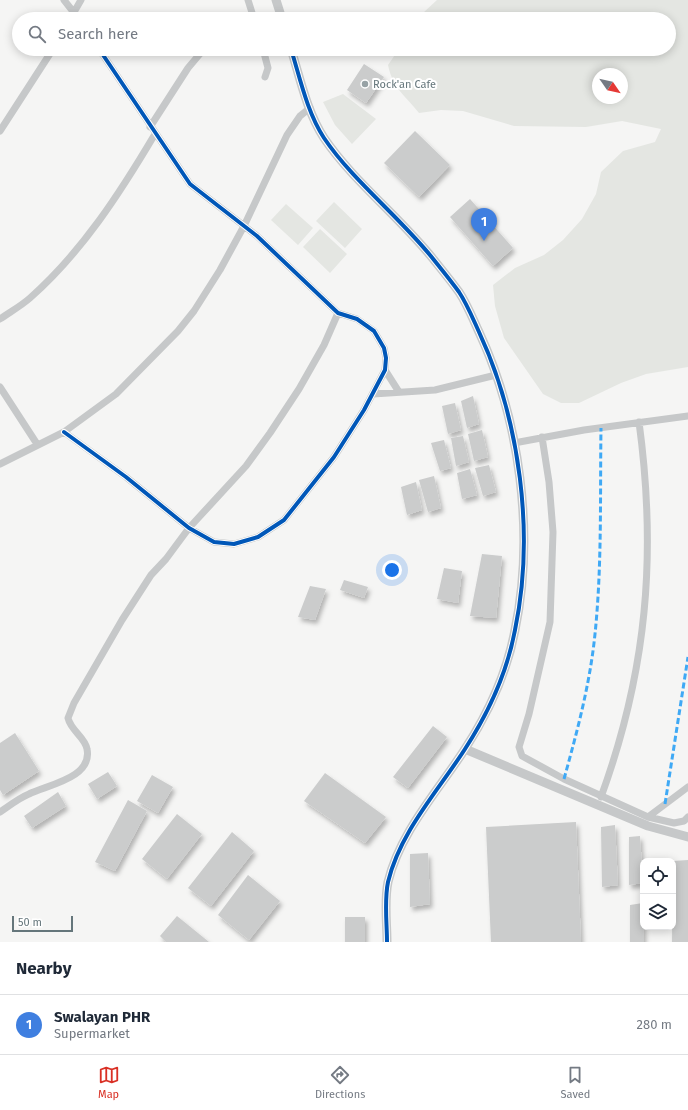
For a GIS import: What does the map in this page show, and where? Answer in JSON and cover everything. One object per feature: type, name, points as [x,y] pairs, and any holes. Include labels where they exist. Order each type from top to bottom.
[{"type":"street","points":[[64,0],[74,12],[82,0]]},
{"type":"street","points":[[248,0],[252,12]]},
{"type":"street","points":[[276,0],[280,12]]},
{"type":"street","points":[[0,131],[48,56]]},
{"type":"street","points":[[64,432],[126,477],[189,528],[214,542],[234,544],[258,537],[284,520],[334,457],[385,370],[386,358],[384,348],[374,331],[357,319],[338,313],[244,226],[190,184],[150,127],[104,56]]},
{"type":"street","points":[[150,127],[188,68],[198,56]]},
{"type":"street","points":[[265,56],[268,68],[265,77]]},
{"type":"street","points":[[293,56],[310,108],[323,136],[334,151],[409,231],[459,292],[491,358],[512,424],[518,463],[524,533],[521,582],[515,629],[503,676],[486,714],[465,749],[412,828],[397,856],[388,888],[387,942]]},
{"type":"street","points":[[0,464],[37,444],[64,432],[116,394],[178,331],[194,311],[220,270],[244,226],[287,135],[300,116],[310,108]]},
{"type":"street","points":[[0,319],[30,298],[97,224],[119,194],[155,134]]},
{"type":"street","points":[[0,812],[26,795],[60,783],[81,771],[86,763],[87,749],[69,723],[68,718],[71,710],[122,620],[151,575],[166,559],[189,528],[246,466],[270,433],[299,389],[324,345],[338,313]]},
{"type":"street","points":[[385,370],[398,392]]},
{"type":"street","points":[[372,394],[441,389],[496,375]]},
{"type":"street","points":[[0,387],[37,444]]},
{"type":"street","points":[[514,442],[688,416]]},
{"type":"street","points":[[601,797],[616,757],[626,720],[637,669],[643,629],[647,574],[648,501],[640,422]]},
{"type":"street","points":[[542,437],[549,482],[553,532],[550,622],[531,708],[519,747],[522,756],[546,770],[601,797],[648,817],[674,824],[684,821],[688,817]]},
{"type":"street","points":[[465,749],[648,826],[688,837]]},
{"type":"street","points":[[648,817],[688,787]]},
{"type":"shaded area","points":[[437,0],[688,0],[688,367],[646,374],[621,383],[579,403],[561,403],[543,394],[504,338],[495,306],[493,285],[515,268],[544,255],[563,240],[582,219],[596,194],[601,172],[623,151],[655,142],[661,129],[622,121],[586,127],[514,126],[463,111],[441,110],[419,113],[396,86],[388,65],[394,56],[676,56],[676,12],[424,12]]},
{"type":"shaded area","points":[[343,94],[376,119],[352,144],[335,125],[323,102]]},
{"type":"shaded area","points":[[334,202],[362,229],[345,248],[316,221]]},
{"type":"shaded area","points":[[286,204],[313,228],[298,245],[271,220]]},
{"type":"shaded area","points":[[320,229],[347,254],[330,273],[303,247]]},
{"type":"building","name":"Rock'an Cafe","points":[[364,64],[384,77],[366,103],[347,90]]},
{"type":"building","points":[[415,131],[450,165],[419,197],[384,163]]},
{"type":"building","points":[[470,199],[513,248],[493,266],[450,217]]},
{"type":"building","points":[[473,396],[479,424],[467,428],[461,401]]},
{"type":"building","points":[[455,403],[461,430],[448,434],[442,406]]},
{"type":"building","points":[[482,430],[488,457],[474,461],[468,434]]},
{"type":"building","points":[[463,436],[469,462],[456,466],[451,438]]},
{"type":"building","points":[[444,440],[451,468],[440,471],[431,443]]},
{"type":"building","points":[[489,465],[496,492],[483,496],[475,468]]},
{"type":"building","points":[[470,469],[477,495],[462,499],[457,473]]},
{"type":"building","points":[[434,476],[441,508],[428,512],[419,480]]},
{"type":"building","points":[[416,482],[422,510],[407,515],[401,487]]},
{"type":"building","points":[[482,554],[502,556],[496,618],[470,616]]},
{"type":"building","points":[[444,568],[462,571],[458,603],[437,599]]},
{"type":"building","points":[[344,580],[368,587],[364,598],[340,590]]},
{"type":"building","points":[[310,586],[326,589],[315,620],[298,617]]},
{"type":"building","points":[[433,726],[447,737],[408,788],[393,777]]},
{"type":"building","points":[[15,733],[39,771],[3,795],[0,790],[0,743]]},
{"type":"building","points":[[108,772],[117,786],[97,799],[88,784]]},
{"type":"building","points":[[325,773],[386,817],[365,843],[304,801]]},
{"type":"building","points":[[152,775],[173,787],[158,813],[137,801]]},
{"type":"building","points":[[58,792],[66,806],[32,828],[24,816]]},
{"type":"building","points":[[128,800],[147,811],[115,871],[95,862]]},
{"type":"building","points":[[177,814],[202,834],[167,879],[142,859]]},
{"type":"building","points":[[576,822],[581,942],[491,942],[486,827]]},
{"type":"building","points":[[615,825],[618,885],[602,887],[601,827]]},
{"type":"building","points":[[232,832],[254,851],[211,906],[188,888]]},
{"type":"building","points":[[640,836],[641,858],[640,858],[640,883],[629,885],[629,837]]},
{"type":"building","points":[[428,853],[430,904],[410,907],[410,854]]},
{"type":"building","points":[[688,860],[688,942],[672,942],[672,930],[676,930],[676,861]]},
{"type":"building","points":[[248,875],[280,901],[249,940],[218,915]]},
{"type":"building","points":[[640,903],[640,930],[644,930],[644,942],[630,942],[630,905]]},
{"type":"building","points":[[177,916],[209,942],[166,942],[160,936]]},
{"type":"building","points":[[345,917],[365,917],[365,942],[345,942]]},
{"type":"marked path","points":[[564,779],[578,726],[593,653],[600,557],[601,428]]},
{"type":"marked path","points":[[665,804],[688,657]]},
{"type":"cycle path","points":[[64,432],[126,477],[189,528],[214,542],[234,544],[258,537],[284,520],[334,457],[364,410],[385,370],[386,358],[384,348],[374,331],[357,319],[338,313],[257,236],[190,184],[104,56]]},
{"type":"cycle path","points":[[293,56],[308,106],[324,138],[349,169],[421,244],[465,301],[493,366],[505,402],[514,440],[520,478],[524,555],[521,593],[512,646],[502,677],[482,721],[465,749],[421,812],[401,846],[388,882],[386,897],[387,942]]},
{"type":"place","name":"Rock'an Cafe","points":[[365,84]]},
{"type":"place","name":"Swalayan PHR","points":[[484,241]]}]
